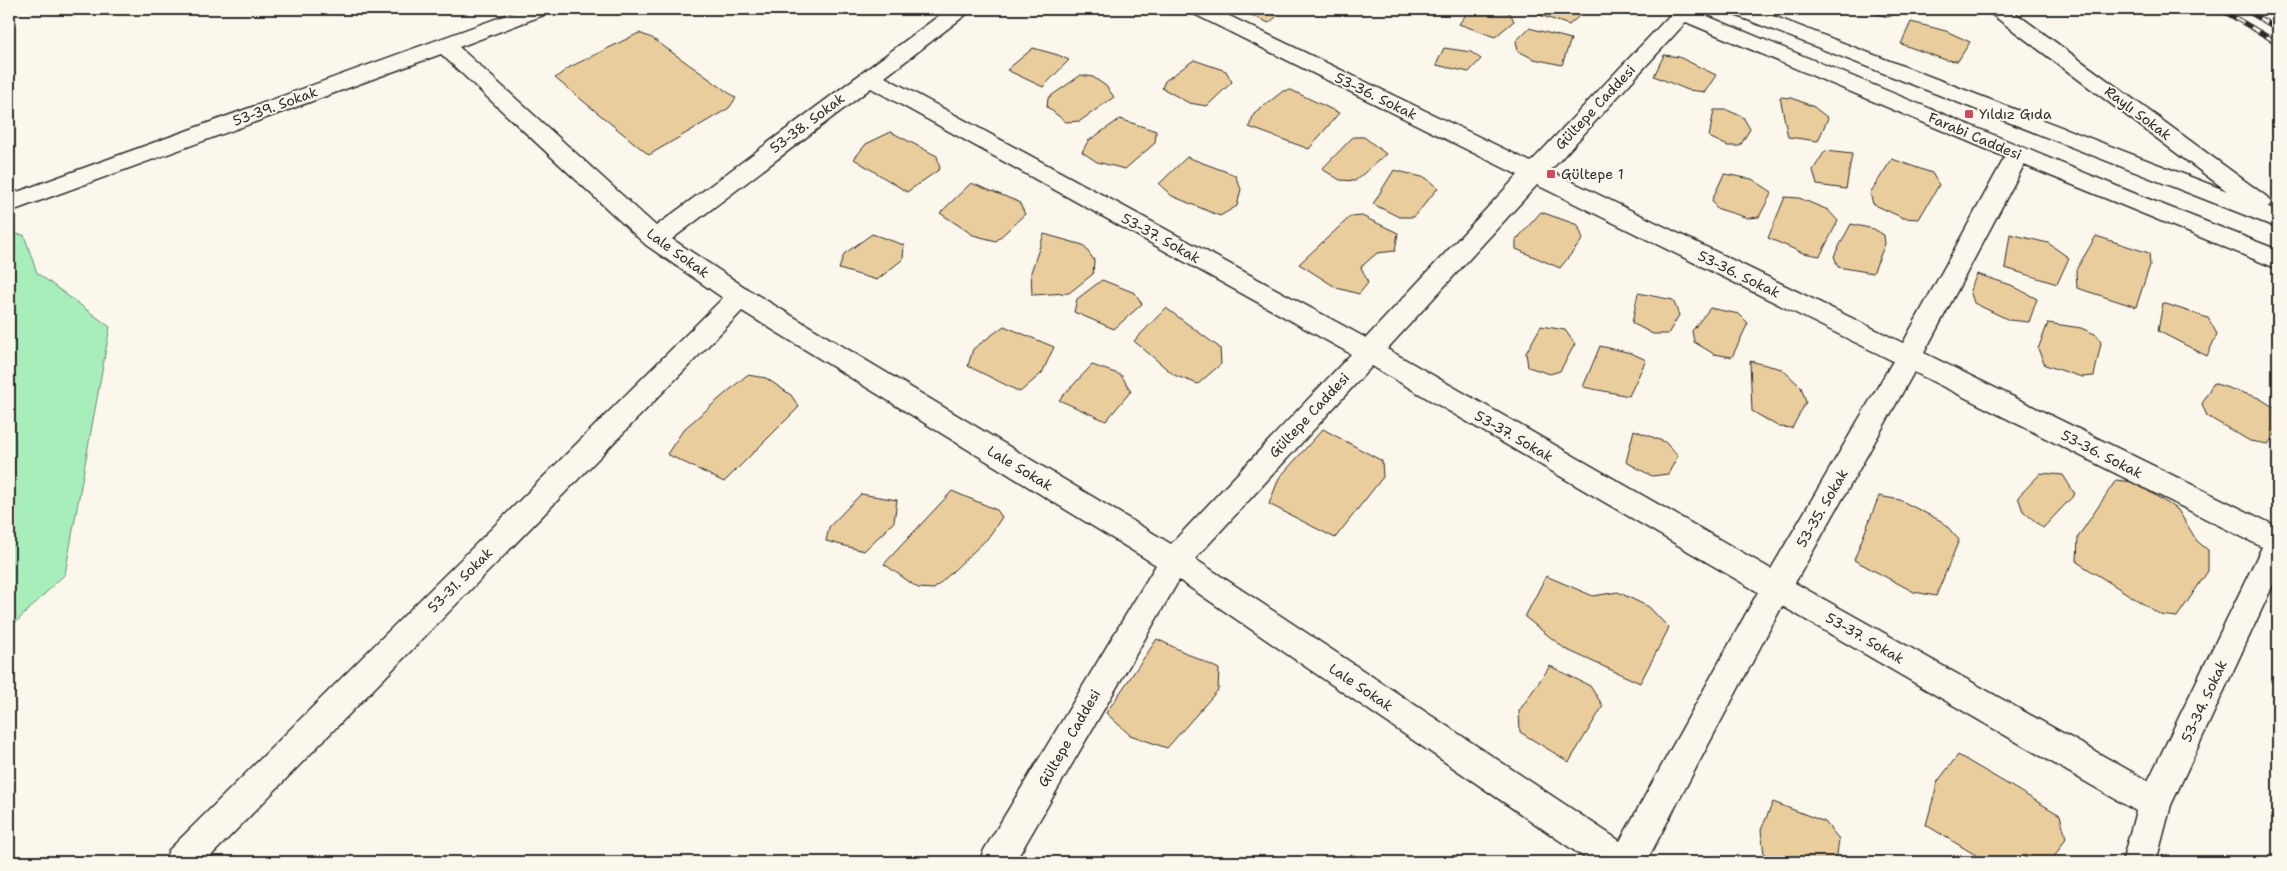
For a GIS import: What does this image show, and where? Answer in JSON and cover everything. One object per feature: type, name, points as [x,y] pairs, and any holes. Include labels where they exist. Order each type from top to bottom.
[{"type":"street","name":"53-39. Sokak","points":[[9,204],[542,9]]},
{"type":"street","name":"53-38. Sokak","points":[[655,239],[868,77],[961,9]]},
{"type":"street","name":"53-36. Sokak","points":[[1199,9],[1908,356],[2278,542]]},
{"type":"street","points":[[1737,9],[2278,218]]},
{"type":"street","name":"Raylı Sokak","points":[[1997,9],[2278,218]]},
{"type":"street","name":"Gültepe Caddesi","points":[[996,862],[1174,561],[1533,173],[1678,11]]},
{"type":"street","name":"Farabi Caddesi","points":[[1678,11],[2018,154],[2278,260]]},
{"type":"street","name":"Lale Sokak","points":[[444,45],[655,239],[740,297],[1174,561],[1621,862]]},
{"type":"street","name":"53-37. Sokak","points":[[868,77],[1368,351],[1776,588],[2155,803]]},
{"type":"street","name":"53-35. Sokak","points":[[1627,862],[1776,588],[1908,356],[2018,154]]},
{"type":"street","name":"53-31. Sokak","points":[[180,862],[740,297]]},
{"type":"street","name":"53-34. Sokak","points":[[2139,862],[2155,803],[2278,542]]},
{"type":"green space","points":[[9,233],[24,235],[37,273],[110,327],[65,574],[9,629]]},
{"type":"building","points":[[1236,9],[1285,9],[1269,23]]},
{"type":"building","points":[[1470,9],[1499,9],[1510,13],[1514,21],[1495,37],[1459,24]]},
{"type":"building","points":[[1526,9],[1587,9],[1569,25]]},
{"type":"building","points":[[1869,9],[1908,9],[1888,17],[1877,14]]},
{"type":"building","points":[[1911,22],[1946,31],[1970,42],[1958,61],[1946,60],[1901,44]]},
{"type":"building","points":[[1529,28],[1571,39],[1562,65],[1534,59],[1518,51],[1516,41]]},
{"type":"building","points":[[639,33],[652,38],[736,98],[729,108],[649,155],[555,78],[570,67]]},
{"type":"building","points":[[1033,48],[1069,60],[1043,87],[1007,70]]},
{"type":"building","points":[[1444,48],[1471,52],[1481,59],[1469,72],[1436,65]]},
{"type":"building","points":[[1664,55],[1679,57],[1716,75],[1705,92],[1688,90],[1654,76]]},
{"type":"building","points":[[1194,60],[1226,71],[1232,82],[1207,106],[1189,103],[1162,88],[1165,81]]},
{"type":"building","points":[[1081,75],[1093,77],[1106,86],[1114,97],[1080,121],[1066,122],[1047,107],[1048,98]]},
{"type":"building","points":[[1291,90],[1339,113],[1309,149],[1249,127],[1254,114],[1283,91]]},
{"type":"building","points":[[1780,97],[1792,98],[1814,107],[1828,118],[1818,141],[1788,137]]},
{"type":"building","points":[[1714,110],[1727,110],[1743,117],[1750,129],[1740,146],[1728,146],[1709,137]]},
{"type":"building","points":[[1120,119],[1156,131],[1155,143],[1125,169],[1097,162],[1082,152],[1088,141]]},
{"type":"building","points":[[891,132],[937,156],[940,169],[907,192],[854,159],[866,144]]},
{"type":"building","points":[[1353,137],[1364,137],[1386,154],[1355,181],[1340,180],[1322,169]]},
{"type":"building","points":[[1825,151],[1852,154],[1846,189],[1817,185],[1813,170]]},
{"type":"building","points":[[1187,157],[1235,175],[1241,189],[1237,206],[1220,216],[1172,196],[1159,184]]},
{"type":"building","points":[[1892,159],[1932,173],[1939,185],[1919,219],[1903,218],[1873,204],[1870,193]]},
{"type":"building","points":[[1394,170],[1426,178],[1438,188],[1414,217],[1399,217],[1373,204]]},
{"type":"building","points":[[1724,174],[1752,179],[1772,192],[1759,217],[1748,218],[1716,208],[1712,200]]},
{"type":"building","points":[[971,183],[1019,202],[1025,214],[996,241],[973,235],[940,213]]},
{"type":"building","points":[[1785,197],[1799,198],[1828,210],[1838,221],[1820,256],[1803,253],[1768,238]]},
{"type":"building","points":[[1541,212],[1578,225],[1583,239],[1560,268],[1516,249],[1516,240]]},
{"type":"building","points":[[1362,216],[1398,233],[1395,251],[1377,253],[1361,267],[1368,283],[1359,294],[1337,288],[1299,264],[1350,217]]},
{"type":"building","points":[[1851,224],[1874,229],[1884,235],[1885,244],[1873,273],[1838,267],[1834,256]]},
{"type":"building","points":[[872,234],[904,245],[903,259],[877,280],[839,269],[844,254]]},
{"type":"building","points":[[1044,234],[1083,245],[1094,260],[1093,274],[1069,293],[1032,295],[1031,272]]},
{"type":"building","points":[[2010,234],[2048,243],[2069,258],[2057,284],[2005,268]]},
{"type":"building","points":[[2096,236],[2149,253],[2150,265],[2136,307],[2077,288],[2076,270]]},
{"type":"building","points":[[1977,274],[2011,285],[2037,299],[2029,322],[2009,320],[1974,303],[1970,290]]},
{"type":"building","points":[[1102,280],[1135,293],[1142,304],[1114,329],[1074,312],[1077,299]]},
{"type":"building","points":[[1638,293],[1673,300],[1679,315],[1668,334],[1653,334],[1632,323]]},
{"type":"building","points":[[2163,303],[2208,318],[2217,334],[2207,356],[2158,331]]},
{"type":"building","points":[[1166,308],[1220,348],[1221,364],[1198,384],[1174,375],[1134,341]]},
{"type":"building","points":[[1710,308],[1739,314],[1748,323],[1732,357],[1714,354],[1694,342],[1692,331]]},
{"type":"building","points":[[2048,323],[2081,328],[2097,335],[2101,343],[2094,376],[2082,377],[2045,365],[2038,349]]},
{"type":"building","points":[[1004,326],[1054,347],[1042,373],[1020,392],[968,366],[973,349]]},
{"type":"building","points":[[1541,326],[1565,330],[1575,344],[1560,371],[1550,374],[1528,367],[1526,353]]},
{"type":"building","points":[[1600,346],[1631,353],[1646,360],[1629,396],[1583,387]]},
{"type":"building","points":[[1750,361],[1782,369],[1801,387],[1806,402],[1792,428],[1779,427],[1752,411]]},
{"type":"building","points":[[1092,365],[1121,375],[1131,391],[1106,421],[1059,400]]},
{"type":"building","points":[[747,375],[766,378],[791,395],[799,407],[724,482],[667,454],[684,429]]},
{"type":"building","points":[[2213,383],[2259,398],[2278,410],[2278,430],[2268,444],[2250,441],[2207,416],[2202,404]]},
{"type":"building","points":[[1323,429],[1382,461],[1383,477],[1335,538],[1269,504],[1279,478]]},
{"type":"building","points":[[1634,430],[1665,442],[1678,456],[1668,474],[1652,476],[1626,462]]},
{"type":"building","points":[[2041,473],[2063,475],[2075,494],[2043,528],[2023,511],[2018,497]]},
{"type":"building","points":[[2116,480],[2134,482],[2178,510],[2197,541],[2208,550],[2208,571],[2177,617],[2161,615],[2077,562],[2078,537]]},
{"type":"building","points":[[952,491],[997,510],[1002,517],[988,538],[934,589],[918,588],[884,564]]},
{"type":"building","points":[[861,494],[897,500],[894,522],[864,551],[826,541],[829,527]]},
{"type":"building","points":[[1879,496],[1900,500],[1943,522],[1959,540],[1936,596],[1914,592],[1854,560]]},
{"type":"building","points":[[1546,576],[1593,596],[1618,592],[1649,607],[1669,628],[1640,683],[1565,649],[1525,617]]},
{"type":"building","points":[[1157,639],[1219,669],[1218,690],[1167,748],[1130,735],[1106,713]]},
{"type":"building","points":[[1550,666],[1590,686],[1603,706],[1569,762],[1520,732],[1519,711]]},
{"type":"building","points":[[1958,755],[2060,815],[2066,838],[2051,862],[1987,862],[1926,825],[1938,781]]},
{"type":"building","points":[[1773,802],[1825,822],[1839,839],[1836,862],[1765,862],[1761,830]]},
{"type":"railway","points":[[2220,9],[2278,43]]},
{"type":"railway","points":[[2244,9],[2278,29]]},
{"type":"railway","points":[[2267,9],[2278,15]]},
{"type":"place","name":"Yıldız Gıda","points":[[1969,114]]},
{"type":"place","name":"Gültepe 1","points":[[1551,174]]}]
